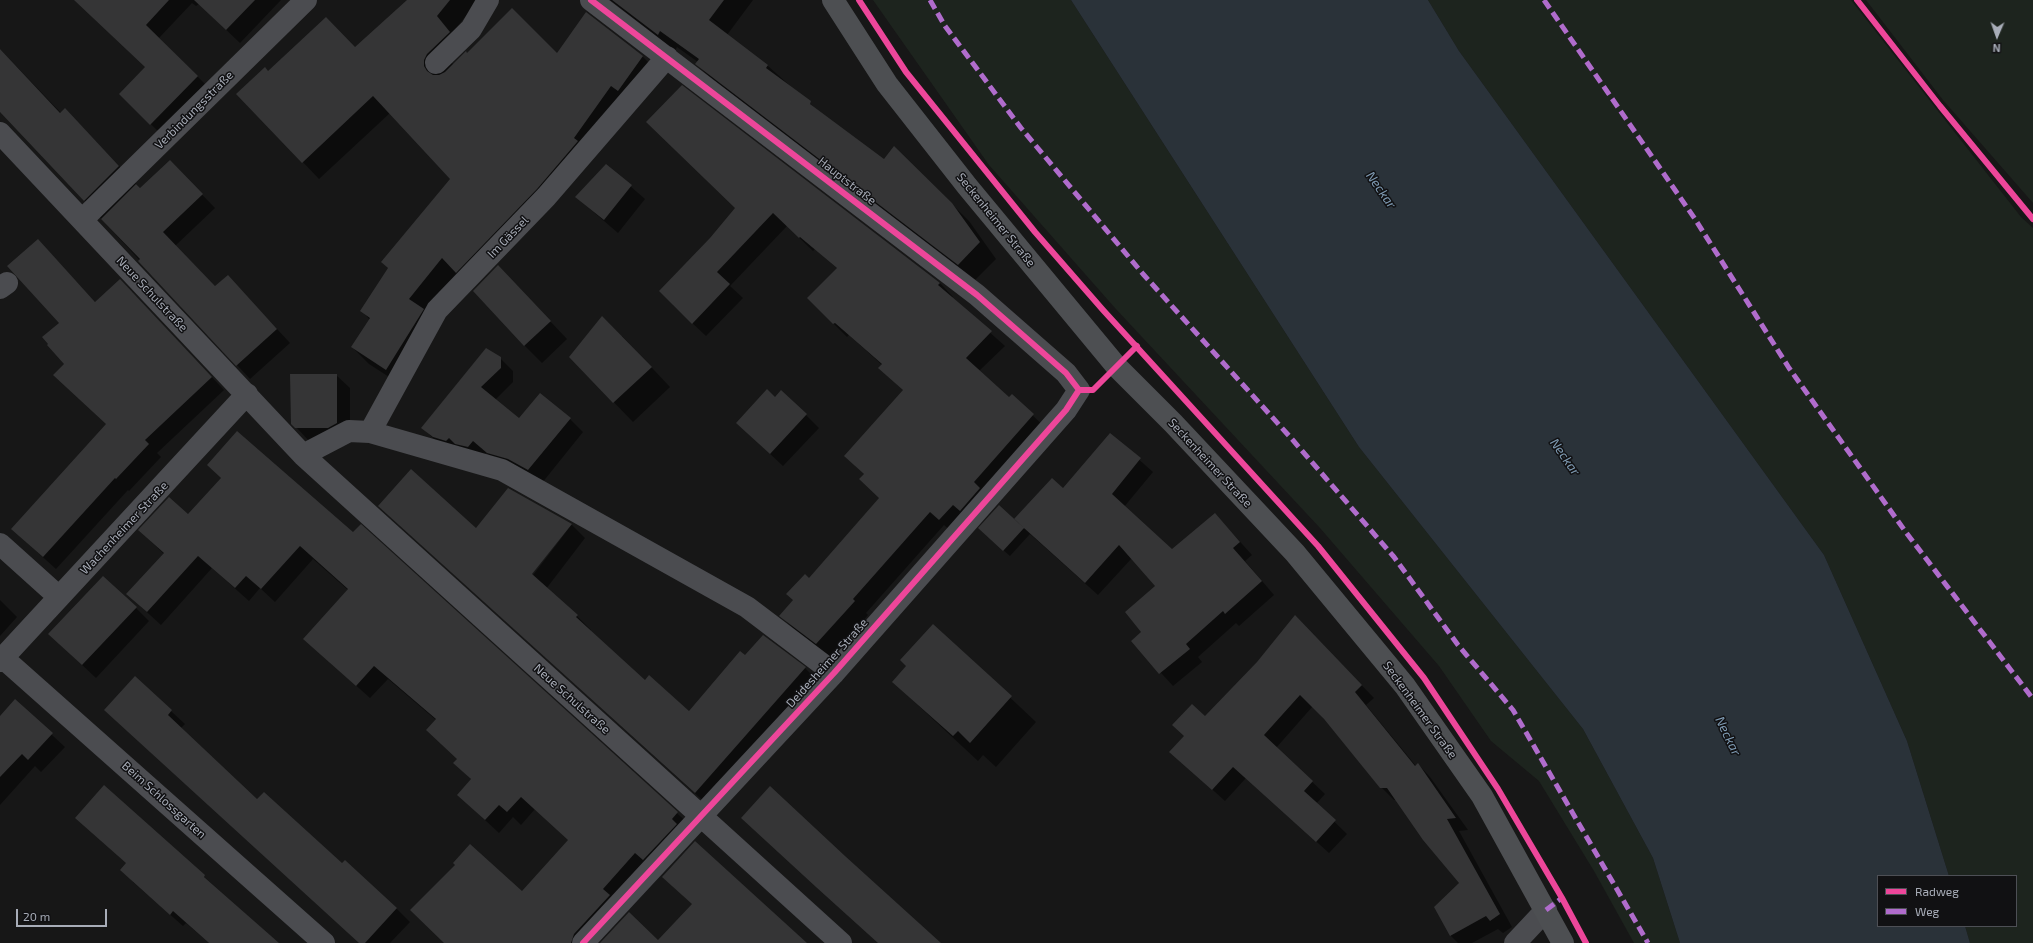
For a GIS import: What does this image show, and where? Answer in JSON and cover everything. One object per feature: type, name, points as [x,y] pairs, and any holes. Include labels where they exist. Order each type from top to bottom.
[{"type":"main road","name":"Seckenheimer Straße","points":[[833,0],[887,84],[967,186],[1116,367],[1173,423],[1295,553],[1405,686],[1482,796],[1563,943]]},
{"type":"street","name":"Verbindungsstraße","points":[[82,220],[306,0]]},
{"type":"street","points":[[436,63],[471,28],[488,0]]},
{"type":"street","name":"Hauptstraße","points":[[591,0],[976,295],[1066,373],[1079,390]]},
{"type":"street","name":"Im Gässel","points":[[370,432],[436,310],[546,197],[667,57]]},
{"type":"street","name":"Neue Schulstraße","points":[[0,133],[247,394],[302,455],[841,943]]},
{"type":"street","name":"Deidesheimer Straße","points":[[583,943],[834,673],[1066,410],[1079,390]]},
{"type":"street","name":"Wachenheimer Straße","points":[[1,659],[247,394]]},
{"type":"street","points":[[302,455],[349,431],[370,432],[502,470],[747,607],[834,673]]},
{"type":"street","points":[[0,544],[59,597]]},
{"type":"street","name":"Beim Schlossgarten","points":[[1,659],[324,943]]},
{"type":"street","points":[[1515,943],[1546,910]]},
{"type":"shaded area","points":[[873,0],[1071,0],[1359,447],[1583,729],[1653,858],[1680,943],[1634,943],[1594,871],[1539,781],[1491,741],[1439,666],[1320,528],[1115,308],[989,165]]},
{"type":"shaded area","points":[[1428,0],[1851,0],[2021,217],[2033,228],[2033,943],[1970,943],[1965,927],[2017,927],[2017,875],[1949,875],[1907,741],[1824,555],[1459,51]]},
{"type":"shaded area","points":[[1866,0],[2033,0],[2033,203],[1943,100]]},
{"type":"water","name":"Neckar","points":[[1071,0],[1428,0],[1459,51],[1824,555],[1907,741],[1949,875],[1877,875],[1877,927],[1965,927],[1970,943],[1680,943],[1653,858],[1583,729],[1359,447]]},
{"type":"building","points":[[74,0],[169,0],[146,25],[198,76],[150,125],[119,94],[145,67]]},
{"type":"building","points":[[194,0],[255,0],[226,30]]},
{"type":"building","points":[[407,0],[450,0],[437,16],[450,32],[427,54],[424,60],[424,66],[427,71],[433,75],[439,75],[445,72],[466,51],[467,53],[512,8],[557,53],[586,12],[643,56],[618,91],[611,86],[574,138],[578,141],[537,189],[456,273],[442,258],[409,299],[424,309],[386,370],[351,347],[370,318],[360,311],[388,268],[381,262],[450,179],[373,96],[302,163],[236,94],[265,67],[268,71],[326,17],[355,47]]},
{"type":"building","points":[[612,0],[724,0],[709,20],[768,65],[766,68],[811,101],[810,104],[884,159],[894,146],[952,203],[980,242],[958,265],[695,64],[699,59],[660,31],[658,35]]},
{"type":"building","points":[[0,49],[60,113],[65,108],[119,166],[84,201],[0,112]]},
{"type":"building","points":[[682,85],[940,283],[938,285],[992,331],[966,358],[1009,397],[1012,394],[1034,414],[974,482],[980,488],[960,511],[953,505],[939,520],[930,512],[853,599],[855,601],[816,644],[779,616],[793,600],[786,594],[805,574],[809,578],[879,498],[859,479],[864,474],[844,456],[903,390],[878,368],[882,364],[835,323],[833,324],[807,298],[837,268],[800,237],[799,238],[773,213],[717,272],[730,284],[692,324],[659,291],[710,238],[735,208],[646,122]]},
{"type":"building","points":[[170,160],[203,194],[163,232],[215,286],[228,275],[277,329],[236,366],[138,261],[140,259],[101,219],[136,184],[140,188]]},
{"type":"building","points":[[606,164],[632,185],[604,220],[575,197]]},
{"type":"building","points":[[38,239],[95,302],[120,279],[212,377],[145,440],[149,444],[116,479],[115,478],[43,557],[11,529],[106,424],[53,375],[64,364],[42,337],[59,323],[7,266]]},
{"type":"building","points":[[498,265],[551,321],[524,346],[473,291]]},
{"type":"building","points":[[602,316],[652,367],[613,403],[569,357]]},
{"type":"building","points":[[486,348],[501,357],[501,368],[481,387],[519,418],[540,393],[571,418],[528,470],[508,459],[487,453],[473,441],[468,447],[455,444],[449,438],[446,441],[433,437],[421,428]]},
{"type":"building","points":[[290,374],[337,374],[337,423],[328,428],[295,428],[291,424]]},
{"type":"building","points":[[767,389],[775,397],[781,390],[807,414],[770,454],[736,423]]},
{"type":"building","points":[[237,431],[353,532],[361,524],[678,812],[672,819],[677,824],[643,860],[635,853],[603,889],[610,895],[574,934],[571,943],[444,943],[410,910],[455,865],[453,863],[470,844],[522,891],[568,840],[521,797],[507,812],[499,805],[485,820],[457,795],[471,779],[453,763],[457,759],[426,730],[436,719],[374,666],[356,686],[303,639],[348,589],[300,546],[261,589],[246,576],[235,588],[198,556],[147,612],[126,594],[164,553],[138,530],[169,497],[188,514],[221,478],[207,465]]},
{"type":"building","points":[[1110,433],[1141,458],[1112,494],[1172,549],[1215,513],[1240,542],[1233,548],[1262,581],[1225,614],[1223,611],[1186,644],[1190,649],[1159,674],[1131,641],[1141,632],[1125,612],[1155,586],[1119,545],[1085,583],[1014,519],[1052,478],[1063,488]]},
{"type":"building","points":[[411,469],[476,528],[508,488],[572,524],[532,574],[578,615],[576,617],[645,680],[649,675],[689,711],[740,651],[745,655],[763,635],[806,667],[695,793],[378,506]]},
{"type":"building","points":[[999,505],[1024,528],[1003,551],[978,528]]},
{"type":"building","points":[[103,576],[137,607],[82,665],[48,634]]},
{"type":"building","points":[[1295,615],[1362,685],[1355,692],[1415,766],[1418,763],[1456,818],[1447,819],[1500,914],[1490,921],[1486,916],[1450,936],[1434,907],[1459,883],[1423,840],[1387,788],[1380,788],[1324,719],[1300,695],[1264,735],[1313,781],[1304,791],[1336,820],[1316,842],[1233,767],[1212,790],[1169,752],[1184,736],[1172,725],[1192,704],[1205,716],[1257,662]]},
{"type":"building","points":[[933,624],[1012,696],[970,743],[958,731],[953,736],[892,682],[906,666],[900,660]]},
{"type":"building","points":[[135,676],[172,710],[168,715],[257,799],[264,792],[342,863],[345,860],[397,908],[365,943],[359,943],[104,710]]},
{"type":"building","points":[[15,699],[53,733],[28,760],[22,754],[0,777],[0,716]]},
{"type":"building","points":[[104,785],[205,875],[204,877],[279,943],[209,943],[173,911],[170,915],[120,870],[126,863],[75,818]]},
{"type":"building","points":[[770,786],[941,943],[878,943],[816,887],[741,818]]},
{"type":"building","points":[[695,841],[807,943],[600,943],[629,912],[658,940],[692,904],[662,877]]},
{"type":"marked path","points":[[930,0],[945,26],[1021,128],[1143,274],[1291,438],[1394,557],[1458,645],[1513,710],[1648,943]]},
{"type":"marked path","points":[[1544,0],[1695,219],[1789,368],[1905,531],[2033,699]]},
{"type":"marked path","points":[[1546,910],[1562,898]]},
{"type":"cycle path","points":[[591,0],[977,295],[1066,373],[1079,390]]},
{"type":"cycle path","points":[[859,0],[906,72],[1035,232],[1103,310],[1318,546],[1424,678],[1498,789],[1562,898],[1586,943]]},
{"type":"cycle path","points":[[1857,0],[1940,106],[2033,219]]},
{"type":"cycle path","points":[[1079,390],[1093,390],[1137,346]]},
{"type":"cycle path","points":[[583,943],[834,673],[1066,410],[1079,390]]}]
